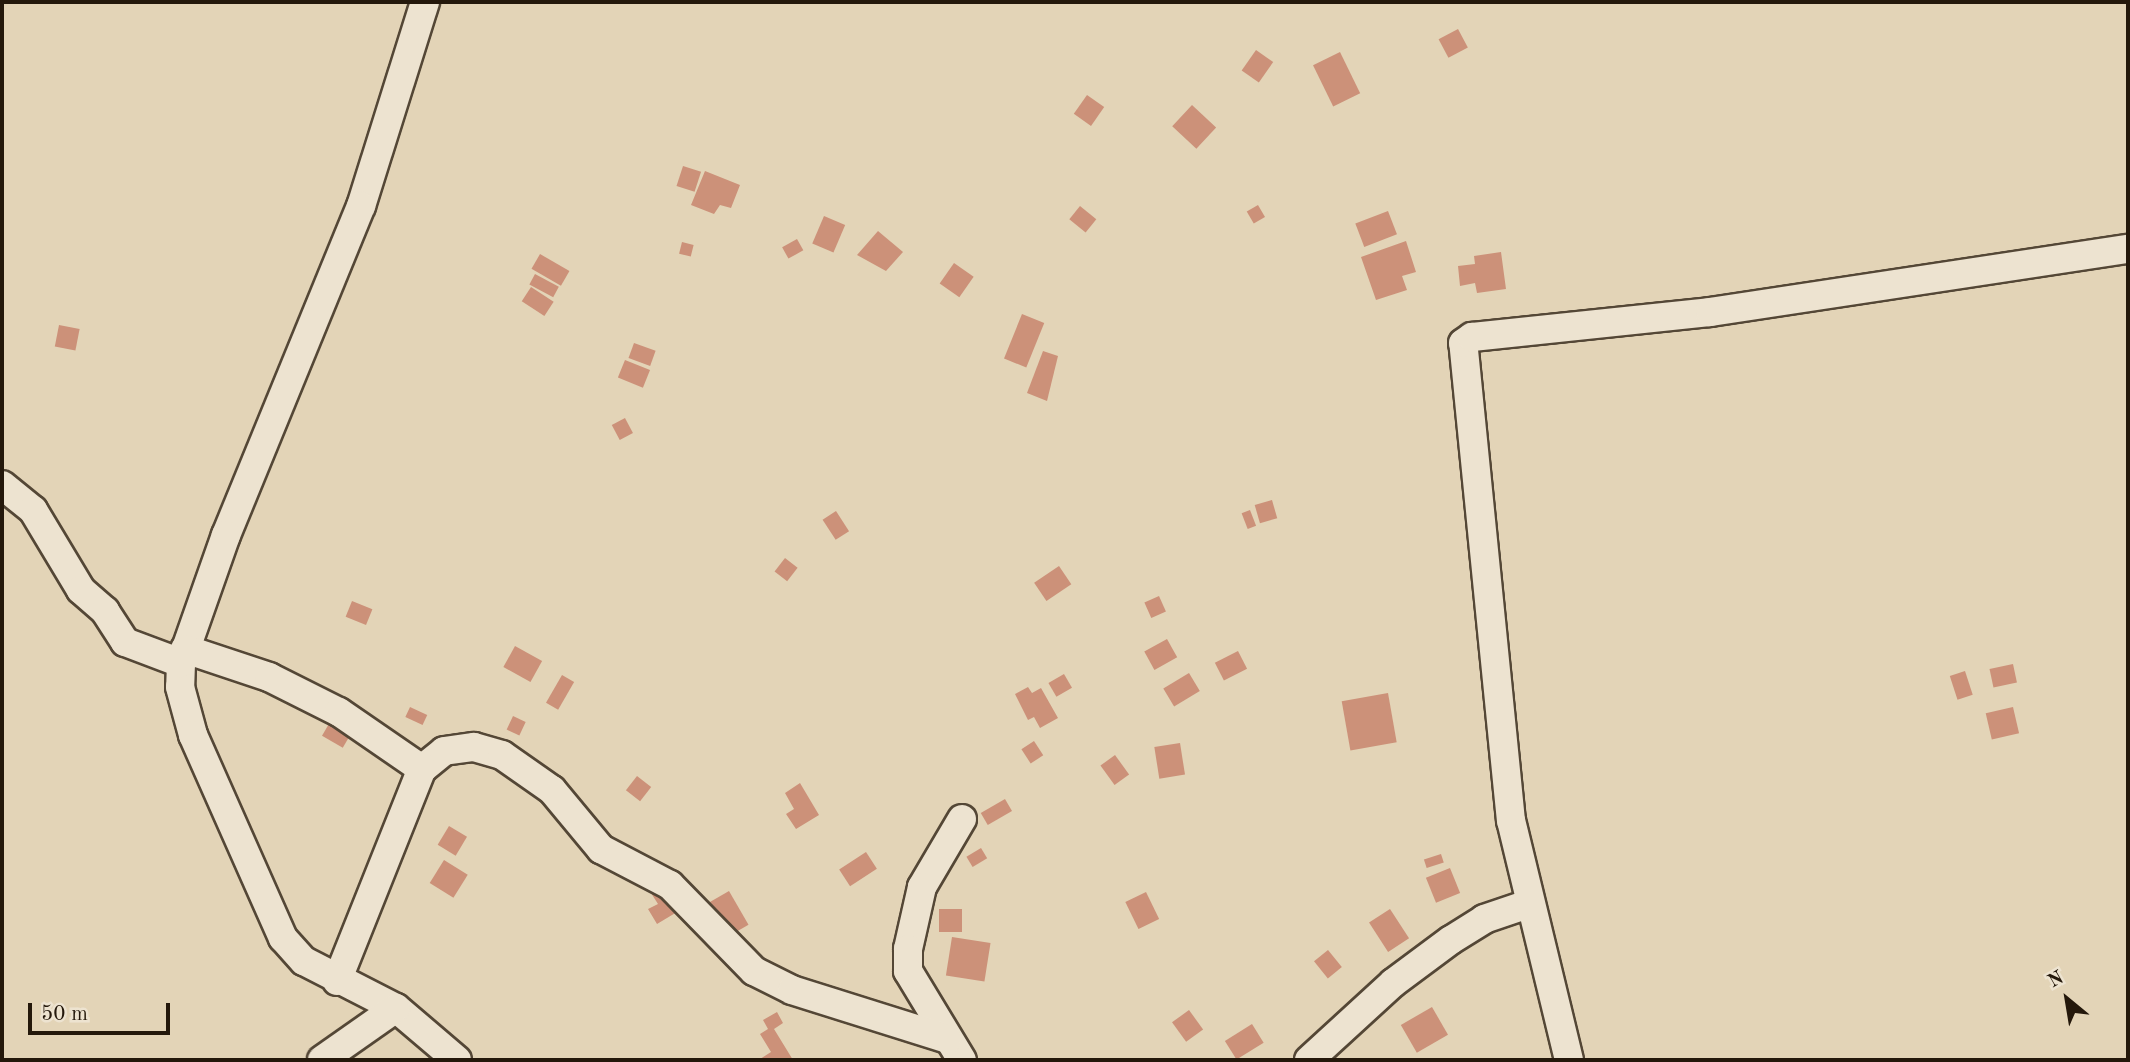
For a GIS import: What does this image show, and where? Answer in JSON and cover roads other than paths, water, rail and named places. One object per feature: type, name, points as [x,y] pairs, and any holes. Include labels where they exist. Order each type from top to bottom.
[{"type":"street","points":[[425,2],[361,206],[183,656],[182,702],[193,735],[283,939],[304,961],[337,981],[396,1008],[457,1060]]},
{"type":"street","points":[[1569,1060],[1528,904],[1511,821],[1463,343],[1472,337],[1710,312],[2128,249]]},
{"type":"street","points":[[2,485],[33,510],[49,543],[125,642],[269,677],[339,712],[422,769]]},
{"type":"street","points":[[337,981],[422,769],[444,751],[474,747],[502,755],[552,790],[601,849],[670,885],[754,971],[792,990],[955,1049]]},
{"type":"street","points":[[955,1049],[908,971],[908,929],[922,887],[961,820]]},
{"type":"street","points":[[1309,1060],[1393,983],[1451,940],[1485,919],[1528,904]]},
{"type":"street","points":[[322,1060],[396,1008]]}]
